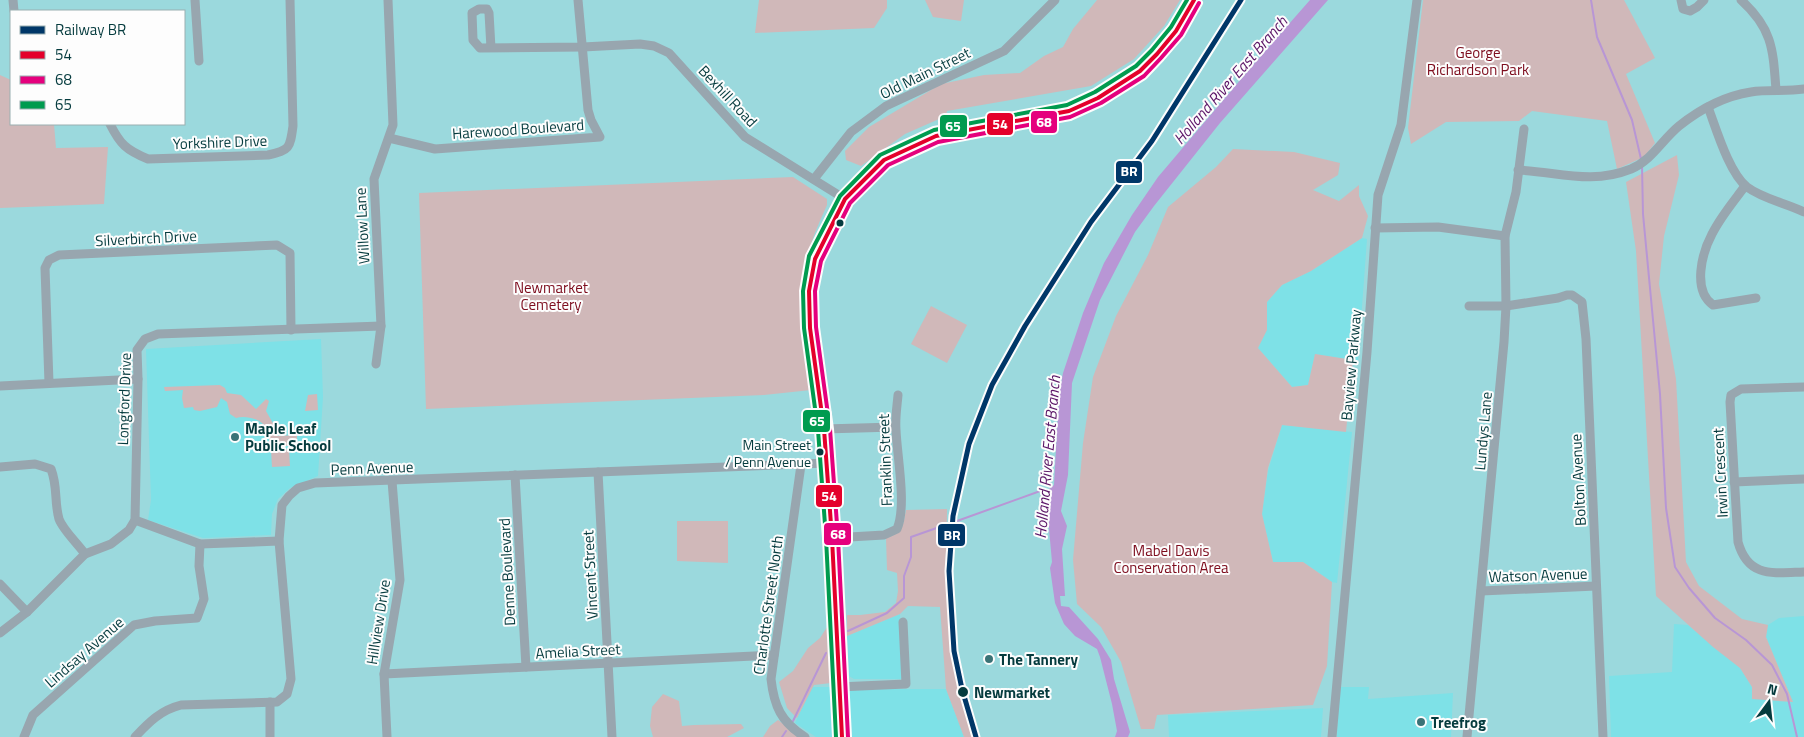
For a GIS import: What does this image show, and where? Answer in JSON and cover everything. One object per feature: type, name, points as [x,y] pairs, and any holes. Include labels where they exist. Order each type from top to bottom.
[{"type":"main road","points":[[842,737],[827,463],[810,328],[809,291],[815,259],[846,199],[884,160],[936,136],[1069,111],[1119,86],[1140,71],[1157,54],[1176,31],[1194,0]]},
{"type":"street","points":[[195,0],[198,61]]},
{"type":"street","name":"Yorkshire Drive","points":[[110,125],[118,140],[130,152],[148,158],[268,155],[282,152],[290,144],[293,126],[290,0]]},
{"type":"street","name":"Willow Lane","points":[[376,364],[381,326],[374,179],[393,125],[388,0]]},
{"type":"street","name":"Harewood Boulevard","points":[[389,138],[435,149],[600,137],[588,110],[578,0]]},
{"type":"street","name":"Old Main Street","points":[[814,179],[851,132],[886,106],[1004,51],[1055,0]]},
{"type":"street","name":"Bayview Parkway","points":[[1332,737],[1367,352],[1378,195],[1397,139],[1404,107],[1413,17],[1417,0]]},
{"type":"street","points":[[1681,0],[1683,9],[1690,11],[1704,0]]},
{"type":"street","points":[[1741,0],[1763,25],[1772,47],[1776,90]]},
{"type":"street","name":"Bexhill Road","points":[[491,48],[640,44],[661,48],[669,53],[746,137],[846,199]]},
{"type":"street","points":[[1518,170],[1584,178],[1604,176],[1632,169],[1646,161],[1678,127],[1708,107],[1751,92],[1804,89]]},
{"type":"street","points":[[1708,107],[1731,165],[1746,186],[1757,193],[1804,212]]},
{"type":"street","name":"Lundys Lane","points":[[1467,737],[1496,449],[1506,306],[1505,236],[1516,192],[1524,129]]},
{"type":"street","points":[[1746,186],[1724,213],[1712,235],[1705,254],[1701,287],[1708,301],[1714,305],[1756,298]]},
{"type":"street","points":[[1375,228],[1438,227],[1505,236]]},
{"type":"street","name":"Silverbirch Drive","points":[[49,383],[45,268],[49,260],[59,255],[277,246],[290,253],[292,330]]},
{"type":"street","name":"Bolton Avenue","points":[[1506,306],[1558,298],[1567,294],[1578,298],[1582,302],[1586,339],[1603,737]]},
{"type":"street","points":[[1470,306],[1506,306]]},
{"type":"street","name":"Longford Drive","points":[[134,520],[138,379],[137,350],[146,339],[158,334],[381,326]]},
{"type":"street","points":[[0,386],[138,379]]},
{"type":"street","name":"Irwin Crescent","points":[[1804,387],[1741,389],[1731,395],[1730,402],[1738,542],[1742,556],[1754,568],[1768,573],[1804,572]]},
{"type":"street","name":"Franklin Street","points":[[832,538],[884,534],[897,529],[900,524],[900,492],[895,428],[898,395]]},
{"type":"street","points":[[824,429],[895,428]]},
{"type":"street","name":"Penn Avenue","points":[[270,702],[277,702],[287,694],[291,679],[279,541],[282,505],[298,488],[315,483],[827,463]]},
{"type":"street","points":[[0,467],[35,464],[51,469],[55,480],[56,504],[60,521],[85,554]]},
{"type":"street","name":"Charlotte Street North","points":[[801,465],[771,679],[776,705],[785,722],[805,737]]},
{"type":"street","name":"Vincent Street","points":[[598,472],[612,737]]},
{"type":"street","name":"Denne Boulevard","points":[[515,476],[526,667]]},
{"type":"street","points":[[1734,482],[1804,479]]},
{"type":"street","name":"Hillview Drive","points":[[387,737],[384,674],[400,580],[392,481]]},
{"type":"street","points":[[0,633],[27,612],[85,554],[111,544],[128,530],[134,520],[200,544],[279,541]]},
{"type":"street","name":"Lindsay Avenue","points":[[24,737],[33,714],[134,625],[155,621],[197,618],[204,599],[199,566],[200,544]]},
{"type":"street","points":[[0,584],[27,612]]},
{"type":"street","name":"Watson Avenue","points":[[1481,591],[1596,586]]},
{"type":"street","points":[[838,686],[906,684],[903,622]]},
{"type":"street","name":"Amelia Street","points":[[384,674],[774,655]]},
{"type":"street","points":[[135,737],[153,718],[167,709],[181,705],[270,702],[270,737]]},
{"type":"shaded area","points":[[1310,0],[1328,0],[1220,123],[1135,232],[1100,300],[1072,383],[1068,475],[1061,511],[1067,526],[1062,549],[1065,596],[1060,596],[1061,606],[1069,607],[1098,639],[1111,660],[1114,679],[1130,732],[1128,737],[1115,737],[1117,731],[1112,704],[1097,649],[1075,636],[1064,624],[1055,603],[1050,568],[1052,562],[1049,529],[1049,489],[1054,485],[1059,394],[1063,373],[1083,313],[1104,263],[1132,215],[1158,177]]},
{"type":"shaded area","points":[[1362,238],[1367,239],[1358,361],[1315,354],[1308,385],[1292,387],[1258,348],[1267,329],[1267,302],[1282,285],[1311,271]]},
{"type":"shaded area","name":"Maple Leaf Public School","points":[[321,339],[323,397],[318,476],[290,488],[278,499],[272,514],[271,535],[203,538],[148,520],[151,500],[146,349]]},
{"type":"shaded area","points":[[1282,425],[1352,432],[1337,583],[1332,582],[1303,562],[1273,562],[1262,514],[1268,471]]},
{"type":"shaded area","points":[[900,614],[903,679],[854,679],[849,676],[847,636]]},
{"type":"shaded area","points":[[1804,616],[1804,737],[1611,737],[1609,676],[1672,672],[1674,624],[1688,625],[1740,668],[1752,687],[1793,702],[1766,637],[1768,625],[1779,618]]},
{"type":"shaded area","points":[[812,687],[831,687],[835,737],[816,737],[795,723]]},
{"type":"shaded area","points":[[1339,687],[1369,687],[1368,699],[1453,693],[1451,737],[1337,737]]},
{"type":"shaded area","points":[[848,689],[946,689],[964,737],[851,737]]},
{"type":"shaded area","points":[[1323,708],[1321,737],[1169,737],[1168,715]]},
{"type":"green space","points":[[759,0],[887,0],[887,8],[874,28],[755,33]]},
{"type":"green space","points":[[925,0],[964,0],[961,21],[933,17]]},
{"type":"green space","points":[[1097,0],[1180,0],[1164,26],[1134,59],[1091,86],[947,111],[946,116],[905,134],[861,166],[846,160],[845,151],[869,127],[941,84],[984,75],[1020,73],[1044,56],[1063,47],[1073,29]]},
{"type":"green space","name":"George Richardson Park","points":[[1423,0],[1624,0],[1655,58],[1626,74],[1655,143],[1644,157],[1617,169],[1607,121],[1532,111],[1519,121],[1446,122],[1411,144],[1408,128]]},
{"type":"green space","points":[[0,75],[10,80],[10,125],[54,125],[56,148],[108,147],[104,204],[0,208]]},
{"type":"green space","name":"Mabel Davis Conservation Area","points":[[1233,149],[1294,152],[1340,163],[1338,175],[1313,190],[1339,201],[1359,185],[1359,196],[1368,216],[1362,238],[1311,271],[1282,285],[1267,302],[1267,330],[1258,348],[1292,387],[1308,385],[1315,354],[1353,360],[1346,432],[1282,425],[1268,468],[1262,514],[1273,562],[1303,562],[1332,582],[1327,666],[1313,705],[1157,715],[1154,729],[1141,729],[1121,662],[1101,627],[1077,604],[1073,560],[1083,443],[1093,377],[1116,316],[1148,255],[1168,207],[1216,167]]},
{"type":"green space","points":[[1677,155],[1679,175],[1664,236],[1659,284],[1676,379],[1686,562],[1699,586],[1742,619],[1768,625],[1766,637],[1793,702],[1752,699],[1752,687],[1740,668],[1713,647],[1656,596],[1636,251],[1626,182]]},
{"type":"green space","name":"Newmarket Cemetery","points":[[793,177],[827,199],[827,205],[810,248],[803,284],[803,319],[811,390],[764,395],[426,409],[419,193]]},
{"type":"green space","points":[[931,306],[967,325],[947,363],[911,344]]},
{"type":"green space","points":[[220,385],[225,388],[227,393],[241,395],[256,409],[266,399],[269,401],[266,411],[274,425],[275,436],[297,435],[297,446],[270,446],[267,430],[262,423],[249,418],[236,418],[230,414],[227,402],[221,398],[217,407],[200,411],[194,410],[193,407],[184,408],[183,390],[165,391],[164,387]]},
{"type":"green space","points":[[317,394],[318,410],[305,411],[308,395]]},
{"type":"green space","points":[[289,449],[290,466],[272,467],[271,450]]},
{"type":"green space","points":[[947,509],[946,590],[948,618],[957,670],[973,737],[964,737],[946,689],[940,607],[908,606],[900,614],[847,636],[847,615],[885,612],[896,603],[898,591],[897,573],[887,570],[886,538],[899,531],[906,510]]},
{"type":"green space","points":[[677,521],[728,521],[728,563],[677,561]]},
{"type":"green space","points":[[829,624],[831,683],[814,685],[797,718],[787,708],[779,682],[793,671],[808,648],[820,638]]},
{"type":"green space","points":[[663,694],[679,701],[682,726],[741,724],[744,728],[727,737],[653,737],[650,726],[652,707]]},
{"type":"green space","points":[[778,720],[801,737],[763,737],[770,726]]},
{"type":"waterway","points":[[1591,0],[1597,37],[1632,120],[1641,159]]},
{"type":"waterway","points":[[1642,166],[1643,214],[1660,394],[1666,508],[1675,567],[1689,588],[1715,618],[1746,640],[1772,665],[1787,694],[1797,737]]},
{"type":"waterway","name":"Holland River East Branch","points":[[957,521],[1043,490],[1049,490]]},
{"type":"waterway","points":[[848,631],[887,613],[904,598],[904,576],[911,557],[911,537],[948,524]]},
{"type":"waterway","points":[[793,721],[826,653]]},
{"type":"waterway","points":[[782,737],[786,731]]},
{"type":"rail line","name":"BR","points":[[976,737],[962,689],[954,651],[949,571],[953,516],[969,444],[992,385],[1025,326],[1091,222],[1152,141],[1241,0]]},
{"type":"transit line","name":"65","points":[[836,737],[826,538],[818,430],[804,328],[803,291],[809,256],[840,196],[880,155],[934,130],[1067,105],[1095,92],[1136,66],[1171,27],[1187,0]]},
{"type":"transit line","name":"54","points":[[842,737],[832,538],[824,429],[810,328],[809,291],[815,259],[845,199],[884,160],[936,136],[1069,111],[1098,98],[1140,71],[1157,54],[1176,31],[1194,0]]},
{"type":"transit line","name":"68","points":[[848,737],[838,538],[830,429],[816,327],[815,291],[821,261],[850,203],[888,165],[938,142],[1070,117],[1101,103],[1144,76],[1181,35],[1199,3]]},
{"type":"place","name":"Maple Leaf Public School","points":[[235,437]]},
{"type":"place","name":"Main Street / Penn Avenue","points":[[820,452]]},
{"type":"place","name":"The Tannery","points":[[989,659]]},
{"type":"place","name":"Newmarket","points":[[963,692]]},
{"type":"place","name":"Treefrog","points":[[1421,722]]}]
